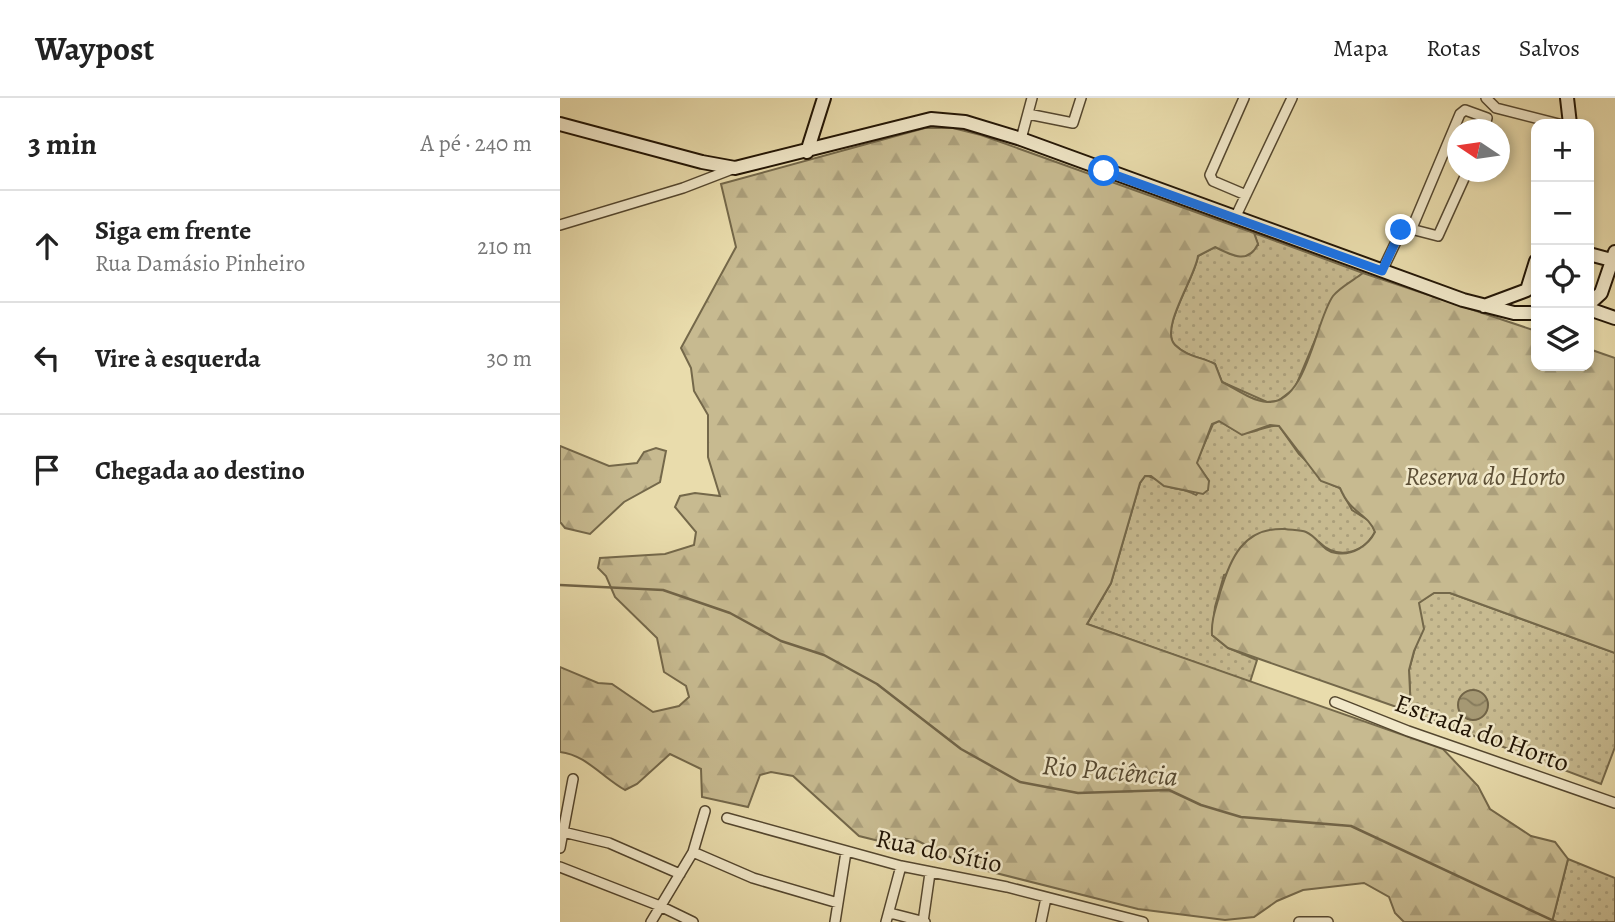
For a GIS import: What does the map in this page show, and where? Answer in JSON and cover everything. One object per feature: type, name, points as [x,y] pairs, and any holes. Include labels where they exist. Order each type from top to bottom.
[{"type":"street","points":[[807,152],[824,98]]},
{"type":"street","points":[[1021,139],[1032,98]]},
{"type":"street","points":[[1028,114],[1073,123],[1081,98]]},
{"type":"street","points":[[1244,98],[1210,175],[1213,181],[1246,195]]},
{"type":"street","points":[[1235,218],[1292,98]]},
{"type":"street","points":[[1486,98],[1496,108],[1539,119]]},
{"type":"street","points":[[1567,98],[1569,119]]},
{"type":"street","points":[[1458,119],[1465,110],[1487,119]]},
{"type":"street","points":[[560,225],[683,188],[735,168],[807,152],[903,124],[931,119],[965,121],[1483,306],[1514,313],[1531,313]]},
{"type":"street","points":[[560,124],[702,162],[735,168]]},
{"type":"street","points":[[1412,228],[1447,145]]},
{"type":"street","points":[[1382,271],[1403,227],[1438,236],[1462,182]]},
{"type":"street","points":[[1594,255],[1614,258],[1601,293],[1594,299]]},
{"type":"street","points":[[1483,306],[1531,291]]},
{"type":"street","points":[[1594,311],[1615,318]]},
{"type":"street","name":"Estrada do Horto","points":[[1335,702],[1408,731],[1615,803]]},
{"type":"street","points":[[560,848],[573,779]]},
{"type":"street","points":[[651,922],[693,852],[705,811]]},
{"type":"street","name":"Rua do Sítio","points":[[727,818],[901,866],[1143,922]]},
{"type":"street","points":[[563,832],[619,846],[680,874]]},
{"type":"street","points":[[693,852],[753,878],[838,903]]},
{"type":"street","points":[[835,922],[846,852]]},
{"type":"street","points":[[901,866],[888,917],[924,922],[930,873]]},
{"type":"street","points":[[560,867],[660,906],[693,922]]},
{"type":"street","points":[[1041,922],[1046,898]]},
{"type":"street","points":[[1299,922],[1328,922]]},
{"type":"green space","name":"Reserva do Horto","points":[[925,128],[953,128],[981,135],[1254,233],[1258,244],[1249,254],[1239,256],[1215,247],[1198,256],[1174,316],[1171,337],[1175,345],[1184,352],[1215,364],[1222,382],[1267,402],[1281,399],[1292,390],[1308,360],[1333,296],[1363,273],[1531,329],[1531,371],[1594,371],[1594,351],[1615,358],[1615,653],[1450,593],[1434,593],[1419,603],[1424,629],[1409,670],[1411,712],[1228,648],[1212,635],[1213,619],[1228,568],[1240,547],[1249,539],[1271,530],[1301,531],[1310,534],[1331,552],[1342,554],[1359,549],[1375,532],[1368,520],[1344,497],[1340,488],[1321,481],[1279,426],[1270,425],[1242,435],[1219,421],[1212,424],[1197,463],[1209,481],[1208,490],[1203,494],[1164,486],[1151,476],[1145,476],[1140,483],[1111,583],[1087,624],[1443,749],[1478,786],[1490,809],[1531,836],[1555,842],[1568,859],[1552,922],[1404,922],[1395,913],[1389,897],[1364,883],[1303,890],[1277,901],[1254,917],[1225,920],[1138,909],[968,866],[918,841],[901,838],[887,843],[859,836],[793,776],[771,772],[760,775],[748,807],[702,797],[701,769],[670,754],[637,784],[625,790],[578,757],[560,752],[560,667],[598,683],[612,684],[653,712],[679,706],[689,697],[686,686],[664,672],[657,638],[615,597],[606,576],[598,568],[600,558],[665,554],[694,545],[696,532],[675,507],[680,496],[695,493],[720,496],[708,457],[708,415],[694,391],[691,368],[681,348],[736,247],[721,184]]},
{"type":"green space","points":[[1254,233],[1363,273],[1333,297],[1295,388],[1278,401],[1267,402],[1222,382],[1215,364],[1184,352],[1175,345],[1171,337],[1174,316],[1198,256],[1215,247],[1258,245]]},
{"type":"green space","points":[[1219,421],[1245,433],[1279,426],[1299,454],[1332,485],[1340,488],[1352,510],[1371,522],[1375,532],[1357,550],[1341,553],[1326,548],[1319,542],[1224,575],[1215,607],[1212,635],[1228,648],[1257,660],[1250,682],[1087,624],[1111,583],[1140,483],[1145,476],[1149,476],[1169,487],[1196,495],[1209,481],[1196,463],[1213,424]]},
{"type":"green space","points":[[560,446],[609,466],[637,463],[644,452],[656,448],[666,451],[660,482],[624,502],[590,534],[565,528],[560,522]]},
{"type":"green space","points":[[1434,593],[1450,593],[1615,653],[1615,747],[1601,784],[1411,712],[1409,670],[1417,641],[1419,602]]},
{"type":"green space","points":[[1568,859],[1615,878],[1615,922],[1552,922]]},
{"type":"water","points":[[1473,690],[1479,691],[1487,699],[1487,711],[1479,719],[1473,720],[1467,719],[1459,711],[1458,705],[1459,699],[1467,691]]},
{"type":"waterway","name":"Rio Paciência","points":[[560,585],[663,590],[730,613],[781,641],[824,655],[877,684],[961,749],[1020,782],[1078,793],[1169,790],[1201,805],[1241,817],[1351,826],[1556,922]]},
{"type":"route","points":[[1104,171],[1382,271],[1401,230]]}]
